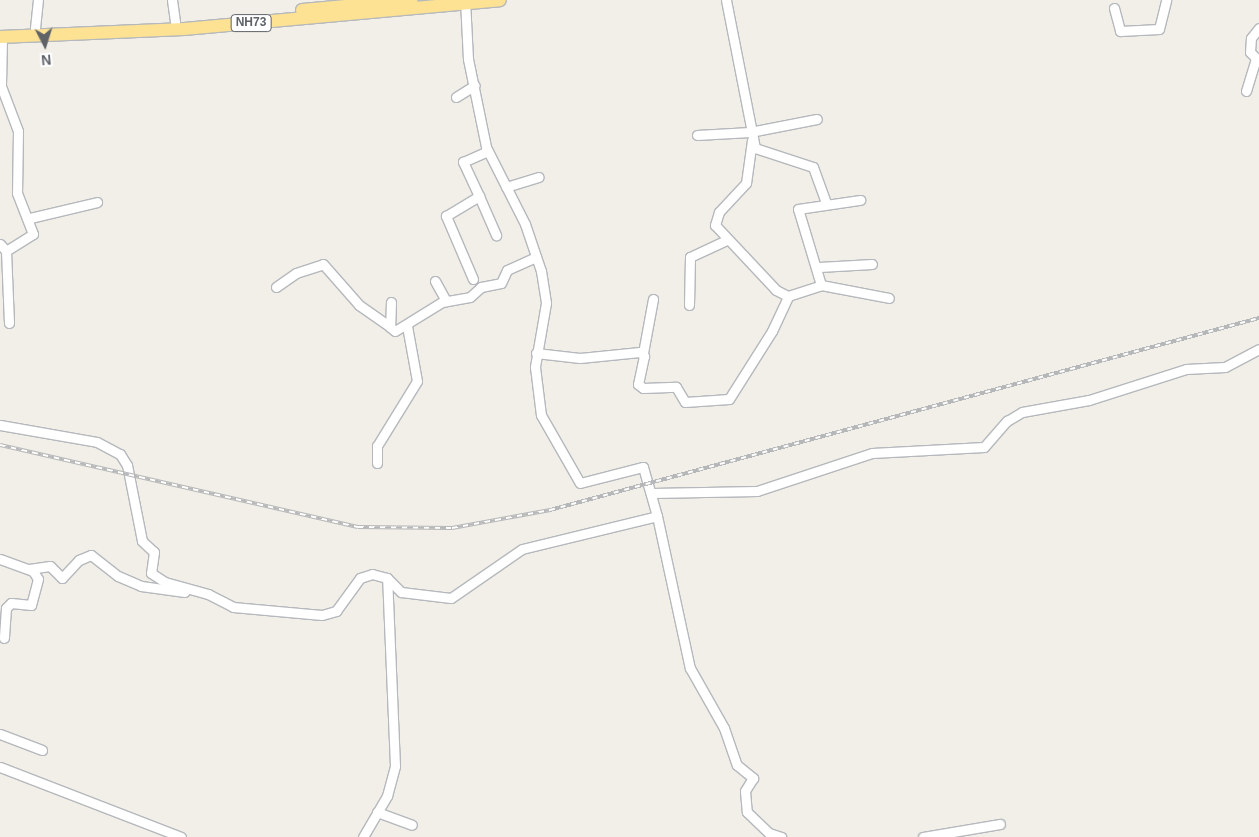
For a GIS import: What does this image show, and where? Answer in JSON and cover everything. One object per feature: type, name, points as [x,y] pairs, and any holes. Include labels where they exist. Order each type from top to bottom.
[{"type":"highway","name":"NH73","points":[[1,34],[35,28],[175,22],[412,0]]},
{"type":"highway","name":"NH73","points":[[1,34],[184,28],[500,0]]},
{"type":"street","points":[[35,28],[38,0]]},
{"type":"street","points":[[172,0],[175,22]]},
{"type":"street","points":[[726,0],[751,135],[758,151],[777,153],[813,166],[826,204]]},
{"type":"street","points":[[1114,8],[1120,31],[1159,29],[1166,0]]},
{"type":"street","points":[[465,2],[475,85],[488,151],[506,187],[536,258],[546,302],[536,353],[541,415],[580,483],[640,466],[652,493],[690,668],[724,728],[737,765],[753,778],[745,791],[747,812],[769,833],[781,837]]},
{"type":"street","points":[[1246,91],[1254,80],[1256,58],[1250,52],[1251,38],[1259,28]]},
{"type":"street","points":[[1,34],[1,86],[18,131],[17,192],[30,218],[33,234],[3,247],[9,323]]},
{"type":"street","points":[[456,97],[475,85]]},
{"type":"street","points":[[697,135],[751,135],[817,119]]},
{"type":"street","points":[[751,135],[746,183],[715,219],[726,240],[747,255],[776,290],[788,296],[821,285],[889,298]]},
{"type":"street","points":[[488,151],[463,162],[496,235]]},
{"type":"street","points":[[506,187],[538,177]]},
{"type":"street","points":[[472,279],[446,216],[478,196]]},
{"type":"street","points":[[821,285],[819,267],[798,209],[860,200]]},
{"type":"street","points":[[30,218],[97,202]]},
{"type":"street","points":[[689,305],[690,257],[726,240]]},
{"type":"street","points":[[276,287],[296,273],[323,264],[359,305],[395,331],[407,326],[446,301],[470,297],[481,287],[501,283],[507,270],[536,258]]},
{"type":"street","points":[[819,267],[872,264]]},
{"type":"street","points":[[435,282],[446,301]]},
{"type":"street","points":[[653,299],[638,384],[644,388],[676,386],[686,402],[729,399],[772,331],[788,296]]},
{"type":"street","points":[[390,327],[391,302]]},
{"type":"street","points":[[377,464],[377,446],[417,381],[407,326]]},
{"type":"street","points":[[652,493],[757,491],[872,453],[984,447],[997,437],[1007,421],[1022,412],[1090,400],[1186,369],[1225,367],[1259,349]]},
{"type":"street","points":[[536,353],[580,358],[643,352]]},
{"type":"street","points":[[0,425],[97,442],[120,454],[127,465],[142,541],[154,552],[152,575],[241,608],[331,614],[360,578],[372,574],[387,578],[401,592],[451,598],[522,549],[657,516]]},
{"type":"street","points":[[0,559],[29,569],[50,566],[62,578],[79,560],[91,555],[118,576],[141,586],[201,593]]},
{"type":"street","points":[[4,638],[6,608],[11,603],[31,605],[34,599],[38,579],[29,569]]},
{"type":"street","points":[[363,837],[390,790],[395,766],[387,578]]},
{"type":"street","points":[[0,734],[42,750]]},
{"type":"street","points":[[0,768],[181,837]]},
{"type":"street","points":[[377,812],[412,825]]},
{"type":"street","points":[[923,837],[1000,824]]},
{"type":"railway","points":[[0,445],[358,527],[452,528],[550,510],[1259,318]]}]
